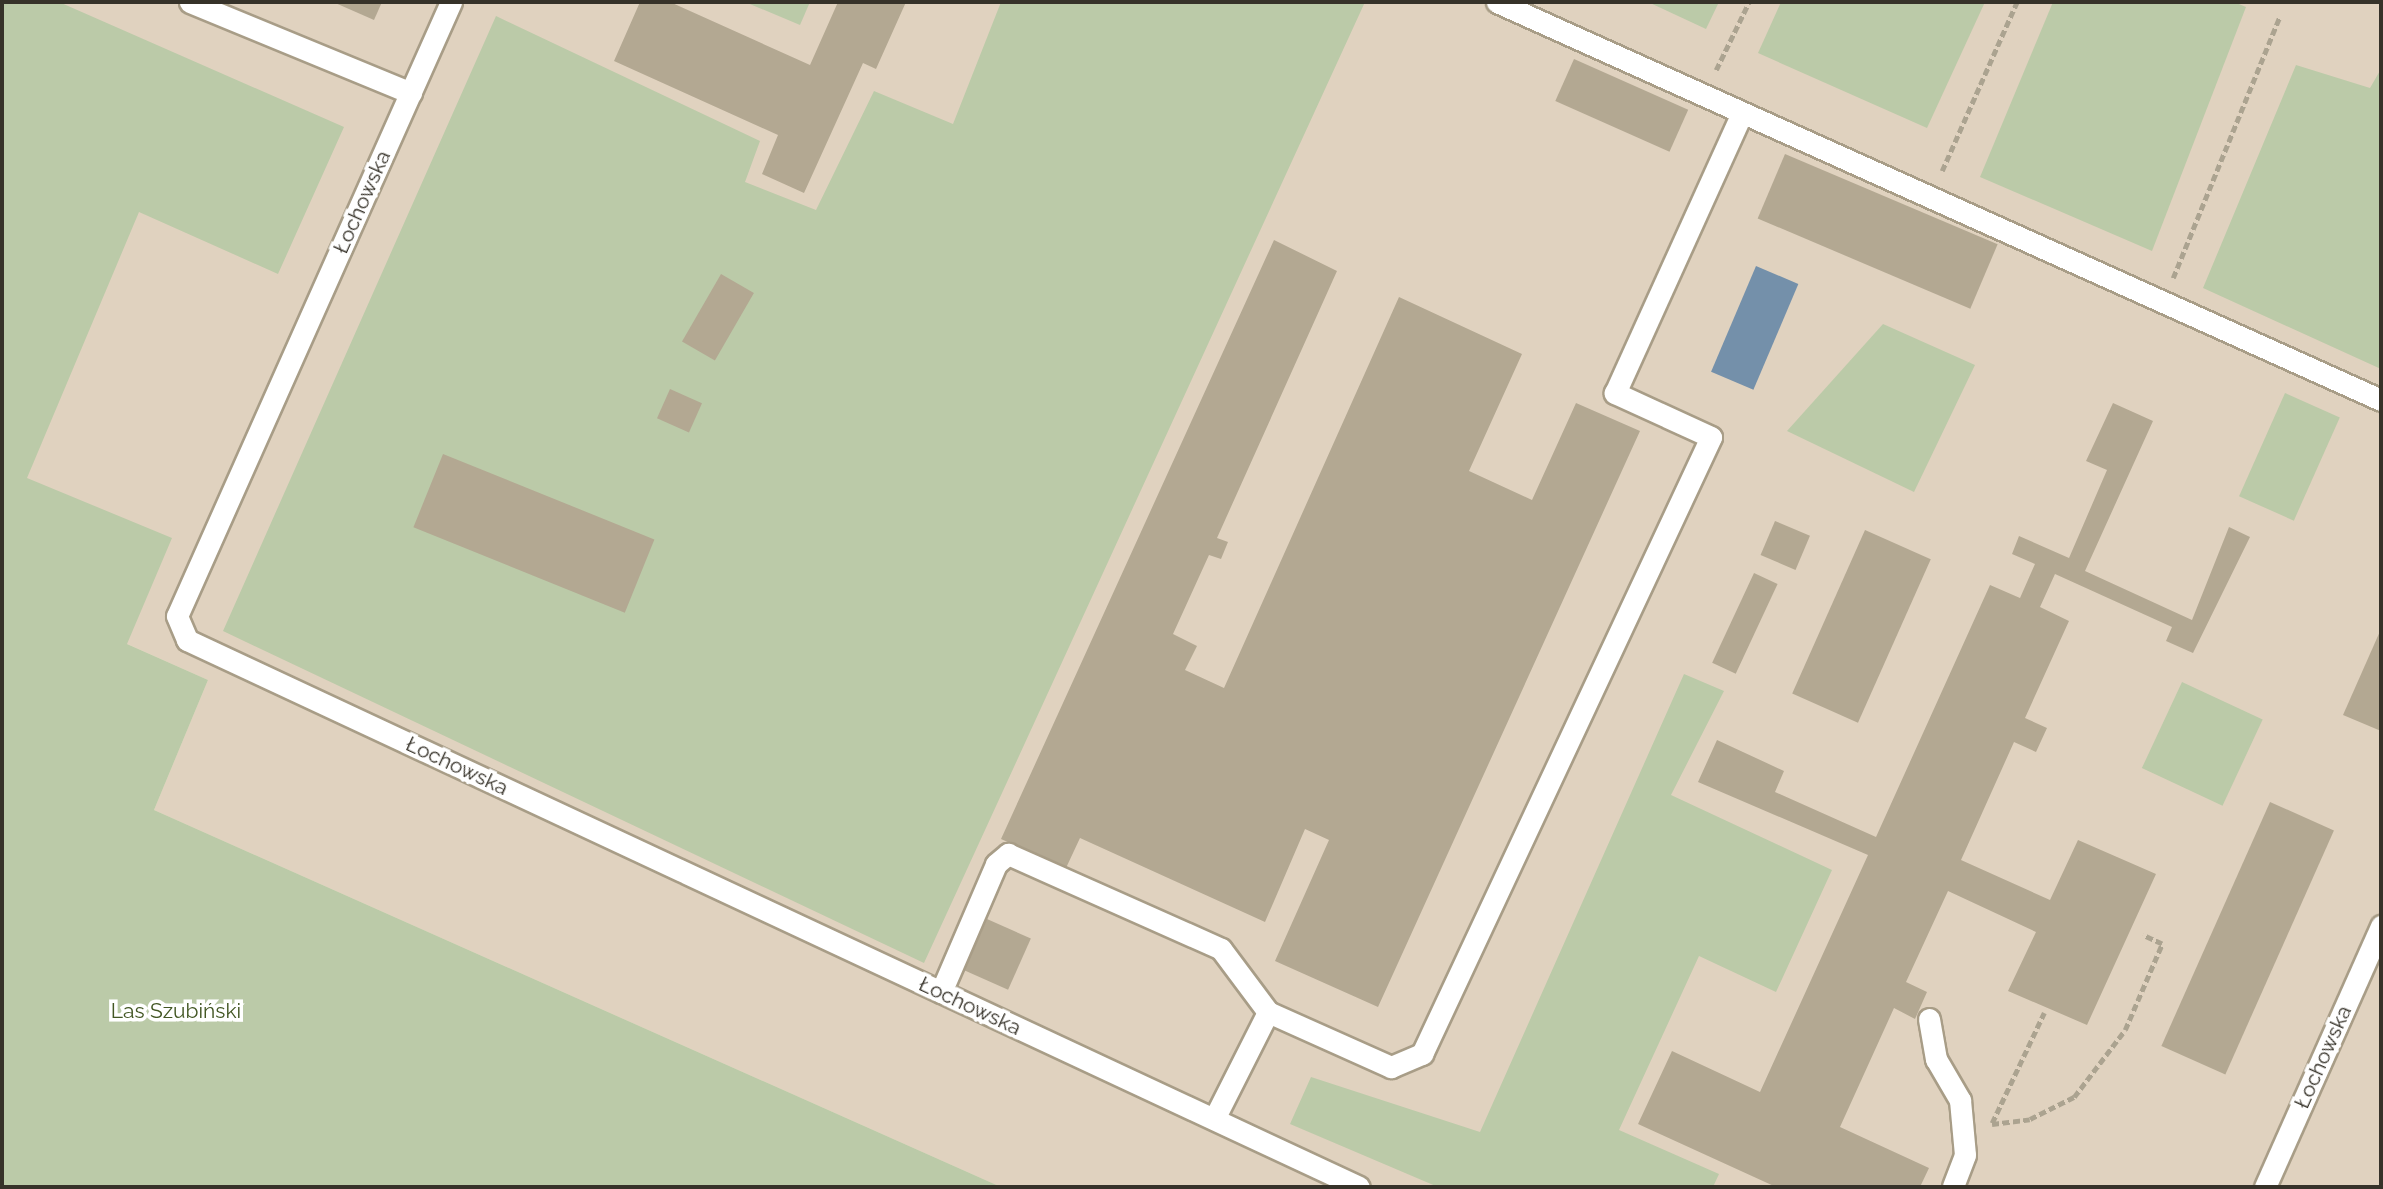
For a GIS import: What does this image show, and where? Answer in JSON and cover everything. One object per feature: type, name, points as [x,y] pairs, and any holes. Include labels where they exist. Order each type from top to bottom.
[{"type":"lane","points":[[190,2],[411,93]]},
{"type":"lane","name":"Łochowska","points":[[451,2],[177,616],[187,640],[1359,1187]]},
{"type":"lane","points":[[1497,2],[2162,305],[2381,400]]},
{"type":"lane","points":[[941,992],[996,864],[1008,854],[1221,949],[1268,1012],[1391,1067],[1422,1054],[1710,437],[1615,393],[1741,115]]},
{"type":"lane","name":"Łochowska","points":[[2265,1187],[2381,926]]},
{"type":"lane","points":[[1214,1119],[1268,1012]]},
{"type":"lane","points":[[1929,1019],[1936,1059],[1960,1100],[1965,1135],[1953,1187]]},
{"type":"path","points":[[1703,97],[1749,2]]},
{"type":"path","points":[[1929,200],[2017,2]]},
{"type":"path","points":[[2162,305],[2280,16]]},
{"type":"path","points":[[1965,1135],[1991,1125],[2030,1119],[2074,1097],[2125,1030],[2162,944],[2143,935]]},
{"type":"path","points":[[1991,1125],[2044,1013]]},
{"type":"shaded area","points":[[2,2],[2381,2],[2381,1187],[1001,1187],[154,810],[208,680],[2,588]]},
{"type":"green space","name":"Las Szubiński","points":[[2,2],[59,2],[344,127],[278,274],[139,212],[27,478],[172,538],[127,644],[208,680],[154,810],[1001,1187],[2,1187]]},
{"type":"green space","points":[[745,2],[810,2],[800,25]]},
{"type":"green space","points":[[1001,2],[1365,2],[924,963],[223,631],[496,16],[760,141],[745,182],[816,210],[874,91],[953,124]]},
{"type":"green space","points":[[1648,2],[1719,2],[1706,29]]},
{"type":"green space","points":[[1781,2],[1985,2],[1927,128],[1758,53]]},
{"type":"green space","points":[[2053,2],[2234,2],[2246,7],[2152,251],[1980,177]]},
{"type":"green space","points":[[2296,65],[2370,88],[2381,69],[2381,369],[2203,288]]},
{"type":"green space","points":[[1883,324],[1975,365],[1914,492],[1787,431]]},
{"type":"green space","points":[[2285,393],[2340,417],[2294,521],[2239,496]]},
{"type":"green space","points":[[1684,674],[1724,691],[1671,795],[1832,870],[1776,992],[1699,956],[1619,1130],[1719,1174],[1713,1187],[1438,1187],[1290,1124],[1311,1077],[1480,1132]]},
{"type":"green space","points":[[2182,682],[2263,720],[2223,806],[2142,768]]},
{"type":"water","points":[[1756,266],[1798,284],[1753,390],[1711,372]]},
{"type":"building","points":[[333,2],[382,2],[374,20]]},
{"type":"building","points":[[640,2],[670,2],[810,65],[838,2],[906,2],[876,69],[863,63],[804,193],[762,174],[778,135],[614,61]]},
{"type":"building","points":[[1574,59],[1688,110],[1669,152],[1555,101]]},
{"type":"building","points":[[1785,154],[1998,244],[1970,309],[1758,218]]},
{"type":"building","points":[[1274,240],[1337,271],[1217,538],[1228,542],[1221,559],[1209,555],[1173,634],[1197,646],[1185,670],[1224,688],[1399,297],[1522,354],[1469,471],[1532,500],[1576,403],[1640,431],[1378,1007],[1275,961],[1329,840],[1305,829],[1265,922],[1080,838],[1066,868],[1001,839]]},
{"type":"building","points":[[721,274],[754,293],[715,361],[682,342]]},
{"type":"building","points":[[670,389],[702,403],[689,432],[657,418]]},
{"type":"building","points":[[2113,403],[2153,421],[2085,571],[2192,620],[2229,527],[2250,537],[2193,653],[2166,641],[2172,627],[2055,574],[2040,607],[2069,621],[2025,718],[2047,728],[2036,752],[2014,742],[1961,860],[2050,900],[2078,840],[2156,874],[2087,1025],[2008,991],[2036,932],[1948,891],[1906,982],[1927,992],[1915,1019],[1894,1008],[1840,1127],[1929,1168],[1920,1187],[1776,1187],[1638,1124],[1672,1051],[1760,1092],[1868,855],[1698,782],[1717,740],[1784,771],[1775,792],[1876,837],[1990,585],[2020,598],[2035,564],[2012,554],[2019,536],[2069,558],[2107,470],[2086,461]]},
{"type":"building","points":[[443,454],[654,539],[625,613],[413,527]]},
{"type":"building","points":[[1775,521],[1810,536],[1796,570],[1761,555]]},
{"type":"building","points":[[1865,530],[1931,559],[1858,723],[1792,694]]},
{"type":"building","points":[[1754,573],[1778,584],[1736,674],[1712,663]]},
{"type":"building","points":[[2381,629],[2381,731],[2343,715]]},
{"type":"building","points":[[2270,802],[2334,830],[2225,1074],[2161,1046]]},
{"type":"building","points":[[987,919],[1031,939],[1008,990],[964,970]]}]
